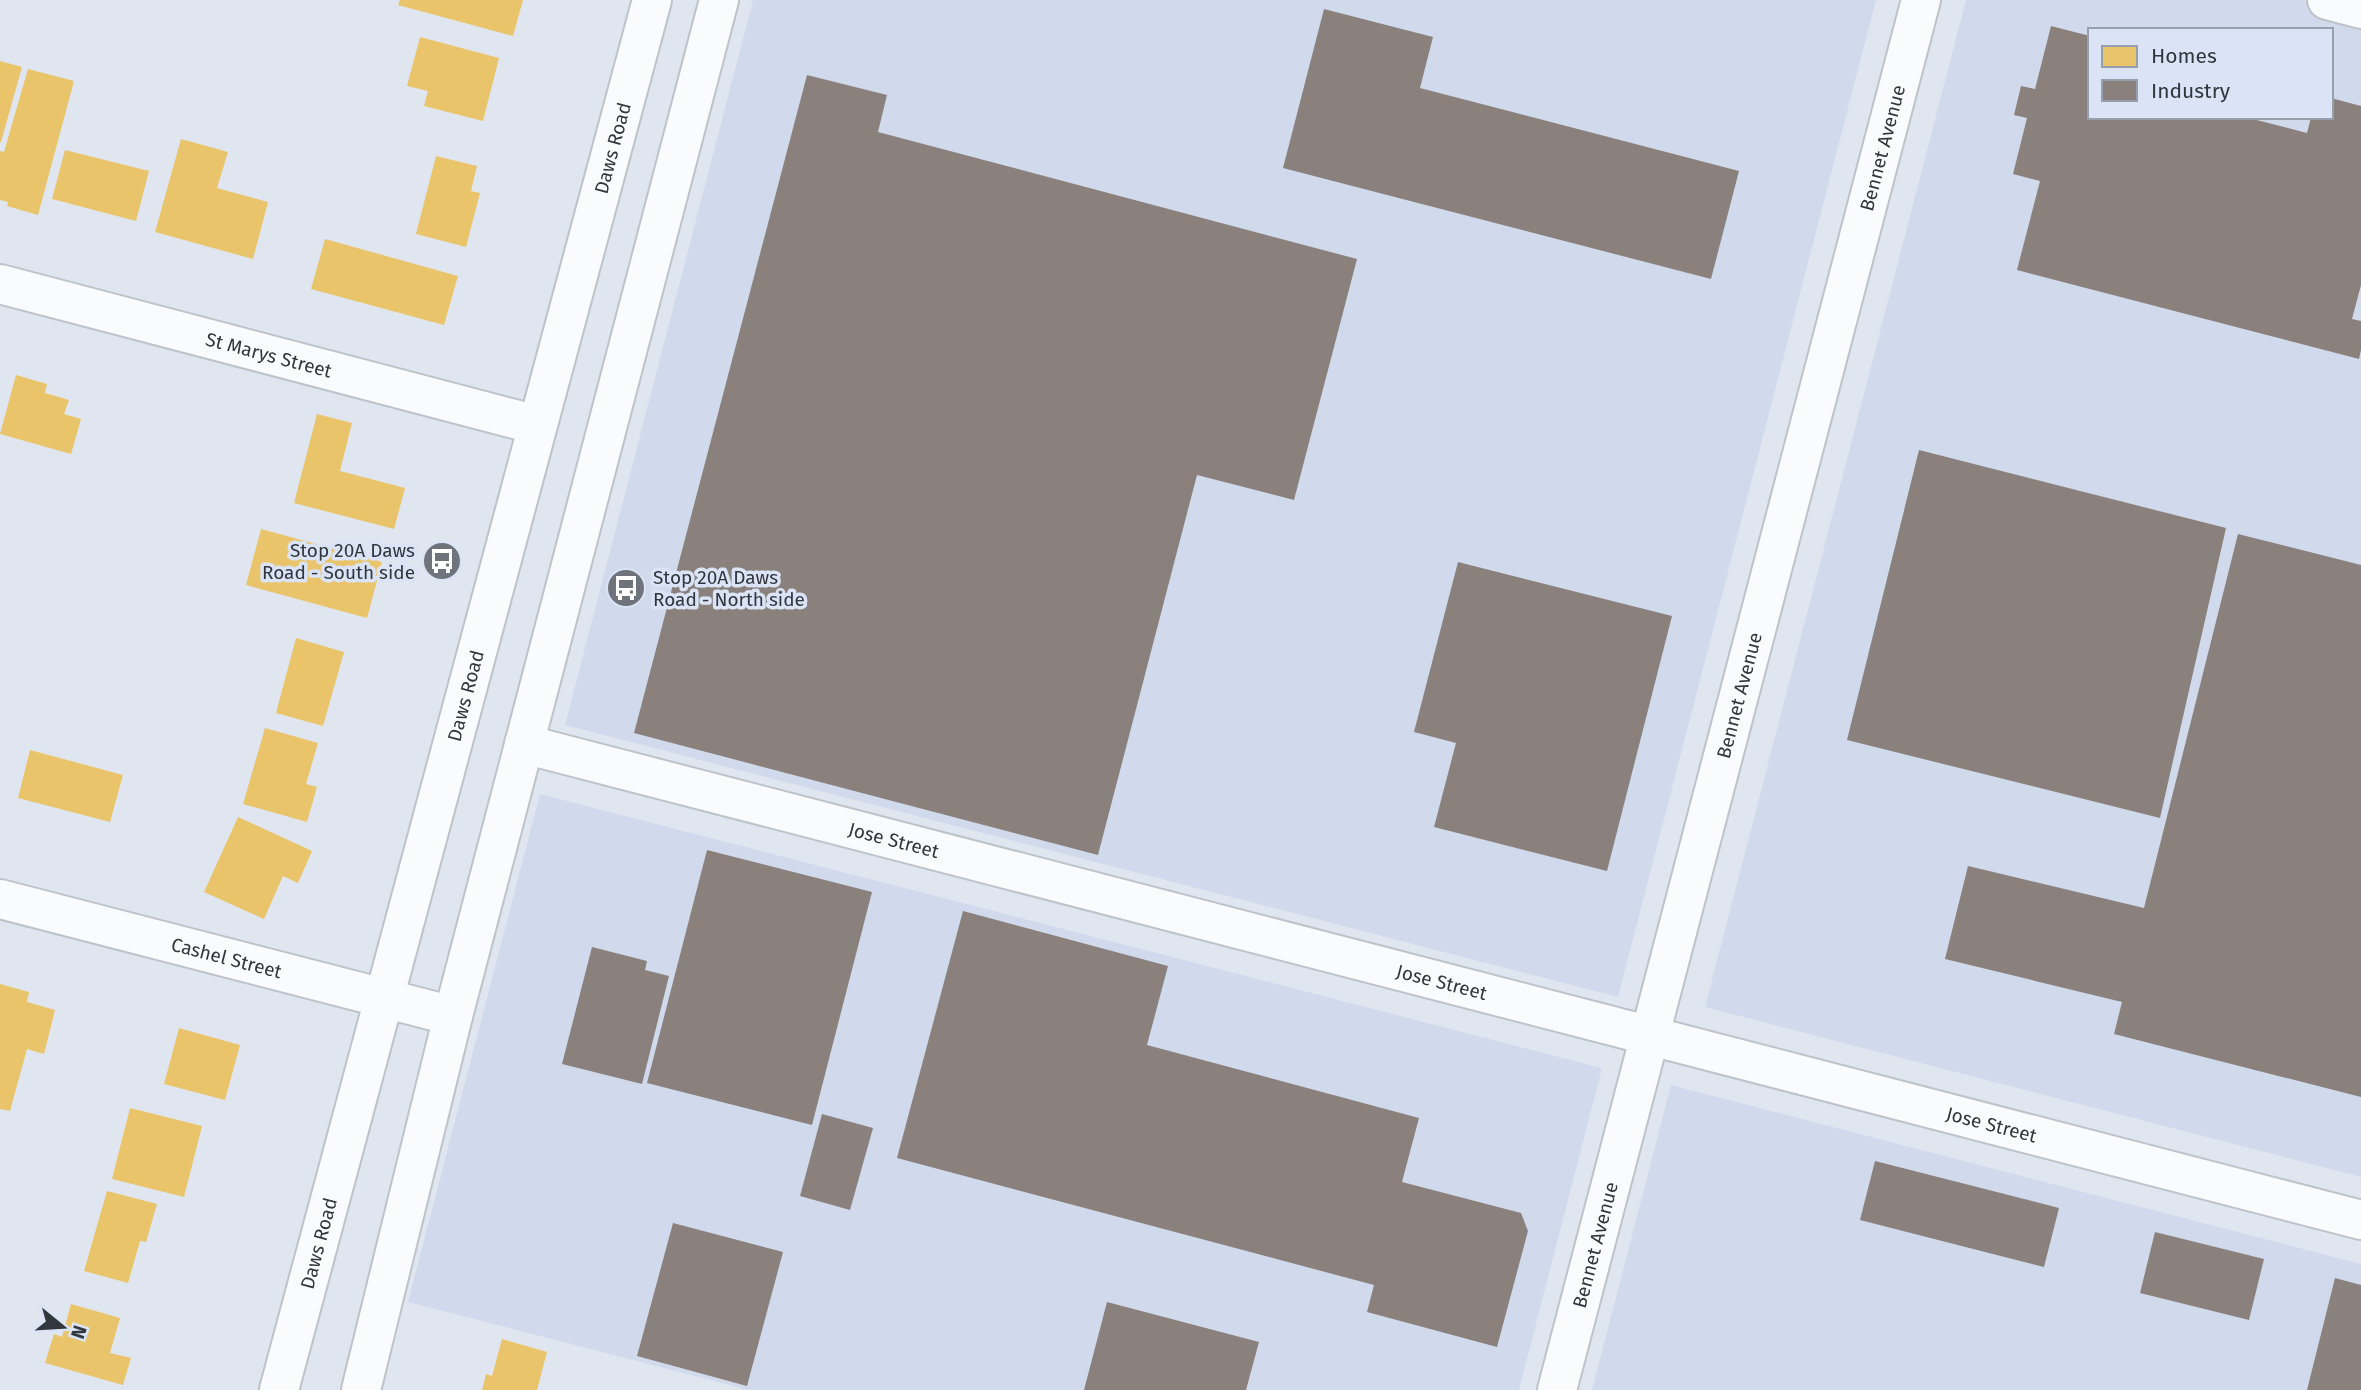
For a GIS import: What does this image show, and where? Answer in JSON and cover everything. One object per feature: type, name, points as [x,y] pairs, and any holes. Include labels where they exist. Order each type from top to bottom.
[{"type":"street","name":"Daws Road","points":[[279,1390],[652,0]]},
{"type":"street","points":[[361,1390],[453,1016],[719,0]]},
{"type":"street","name":"Bennet Avenue","points":[[1557,1390],[1921,0]]},
{"type":"street","points":[[2327,0],[2361,9]]},
{"type":"street","name":"St Marys Street","points":[[0,284],[537,425]]},
{"type":"street","name":"Jose Street","points":[[524,744],[2361,1220]]},
{"type":"street","name":"Cashel Street","points":[[0,899],[453,1016]]},
{"type":"shaded area","points":[[753,0],[1876,0],[1618,997],[565,725]]},
{"type":"shaded area","points":[[1966,0],[2361,0],[2361,1177],[1705,1007]]},
{"type":"shaded area","points":[[540,794],[1602,1068],[1519,1390],[749,1390],[408,1302]]},
{"type":"shaded area","points":[[1671,1085],[2361,1264],[2361,1390],[1592,1390]]},
{"type":"building: Homes","points":[[400,0],[523,0],[513,36],[398,5]]},
{"type":"building: Homes","points":[[420,37],[499,58],[483,121],[424,106],[428,91],[407,86]]},
{"type":"building: Homes","points":[[0,61],[22,67],[1,142],[0,142]]},
{"type":"building: Homes","points":[[28,69],[74,81],[38,215],[7,206],[8,202],[0,200],[0,151],[4,152]]},
{"type":"building: Homes","points":[[181,139],[228,152],[217,188],[268,202],[253,259],[155,232]]},
{"type":"building: Homes","points":[[65,150],[149,171],[136,221],[52,199]]},
{"type":"building: Homes","points":[[436,156],[477,166],[471,191],[480,193],[466,247],[416,234]]},
{"type":"building: Homes","points":[[325,239],[458,276],[444,325],[311,289]]},
{"type":"building: Homes","points":[[16,375],[47,384],[45,393],[69,400],[64,414],[81,419],[71,454],[0,434]]},
{"type":"building: Homes","points":[[317,414],[352,423],[340,471],[405,488],[394,529],[294,503]]},
{"type":"building: Homes","points":[[261,529],[382,562],[367,618],[246,585]]},
{"type":"building: Homes","points":[[296,638],[344,652],[323,726],[276,713]]},
{"type":"building: Homes","points":[[265,728],[318,743],[306,784],[317,787],[307,822],[243,804]]},
{"type":"building: Homes","points":[[30,750],[123,775],[110,822],[18,798]]},
{"type":"building: Homes","points":[[238,817],[312,851],[298,883],[283,876],[264,919],[204,892]]},
{"type":"building: Homes","points":[[0,984],[29,992],[27,1002],[55,1010],[44,1054],[27,1049],[10,1111],[0,1109]]},
{"type":"building: Homes","points":[[179,1028],[240,1045],[225,1100],[164,1084]]},
{"type":"building: Homes","points":[[130,1108],[202,1126],[184,1197],[112,1179]]},
{"type":"building: Homes","points":[[107,1191],[157,1204],[146,1242],[140,1241],[128,1283],[84,1271]]},
{"type":"building: Homes","points":[[71,1304],[120,1318],[110,1353],[131,1358],[123,1385],[45,1363],[54,1334],[62,1337]]},
{"type":"building: Homes","points":[[502,1339],[547,1352],[537,1390],[482,1390],[486,1374],[492,1376]]},
{"type":"building: Industry","points":[[1324,9],[1433,37],[1420,88],[1739,171],[1711,279],[1283,168]]},
{"type":"building: Industry","points":[[2051,26],[2088,35],[2088,119],[2253,119],[2307,133],[2310,119],[2333,119],[2333,99],[2361,106],[2361,285],[2352,319],[2361,321],[2359,359],[2017,270],[2040,181],[2013,174],[2027,118],[2014,115],[2021,86],[2035,89]]},
{"type":"building: Industry","points":[[807,75],[887,95],[878,132],[1357,259],[1294,500],[1197,475],[1098,855],[634,733]]},
{"type":"building: Industry","points":[[1919,450],[2226,528],[2160,818],[1847,740]]},
{"type":"building: Industry","points":[[2238,534],[2361,565],[2361,1097],[2114,1034],[2122,1002],[1945,959],[1968,866],[2144,908]]},
{"type":"building: Industry","points":[[1458,562],[1672,616],[1607,871],[1434,827],[1456,743],[1414,732]]},
{"type":"building: Industry","points":[[707,850],[872,892],[812,1125],[647,1083]]},
{"type":"building: Industry","points":[[963,911],[1168,966],[1147,1045],[1419,1118],[1402,1182],[1521,1213],[1528,1231],[1497,1347],[1367,1312],[1374,1285],[897,1158]]},
{"type":"building: Industry","points":[[592,947],[647,961],[645,970],[669,976],[642,1084],[562,1064]]},
{"type":"building: Industry","points":[[822,1114],[873,1128],[850,1210],[800,1196]]},
{"type":"building: Industry","points":[[1875,1161],[2059,1208],[2044,1267],[1860,1220]]},
{"type":"building: Industry","points":[[673,1223],[783,1252],[747,1386],[637,1356]]},
{"type":"building: Industry","points":[[2155,1232],[2264,1259],[2249,1320],[2140,1293]]},
{"type":"building: Industry","points":[[2335,1278],[2361,1285],[2361,1390],[2307,1390]]},
{"type":"building: Industry","points":[[1107,1302],[1259,1342],[1246,1390],[1084,1390]]},
{"type":"place","name":"Stop 20A Daws Road - South side","points":[[442,561]]},
{"type":"place","name":"Stop 20A Daws Road - North side","points":[[626,588]]}]
